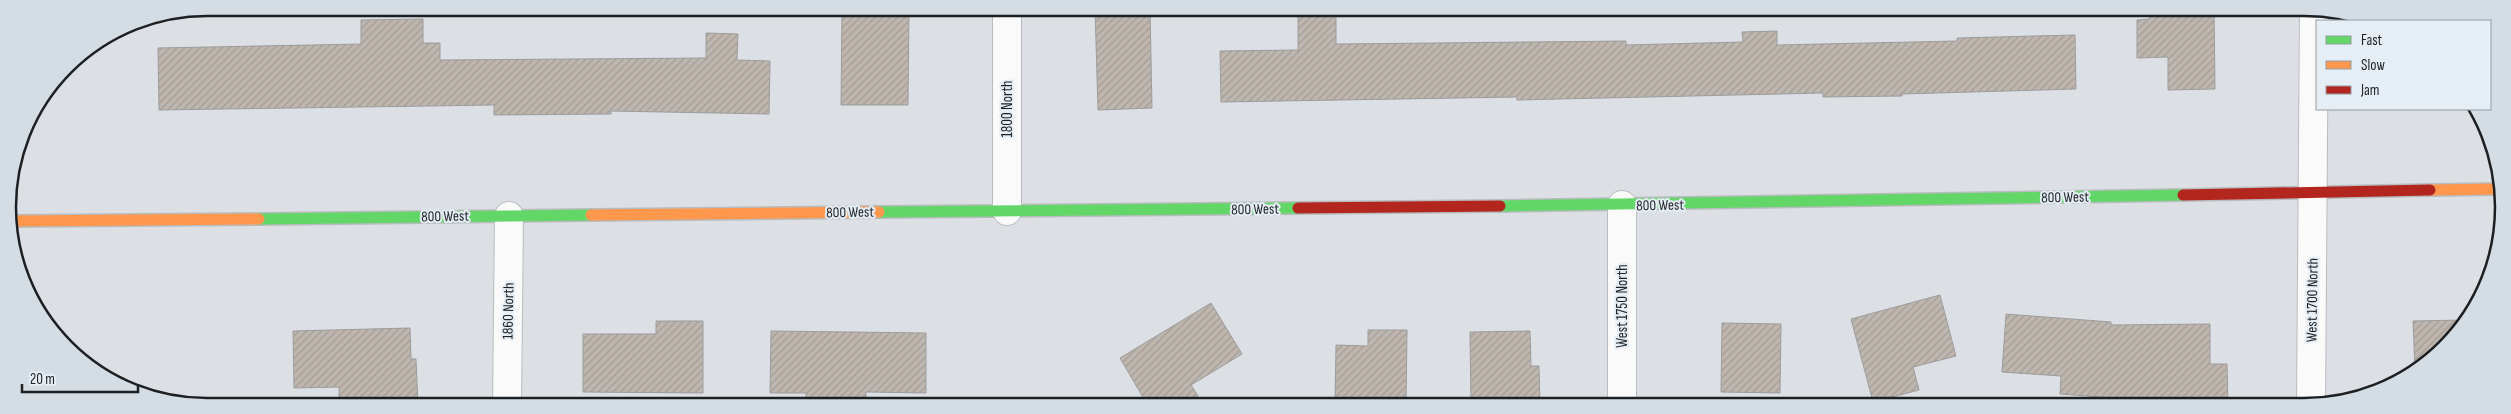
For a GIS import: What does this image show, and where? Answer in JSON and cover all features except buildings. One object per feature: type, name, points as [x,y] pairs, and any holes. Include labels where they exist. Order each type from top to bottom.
[{"type":"street","name":"1800 North","points":[[1006,211],[1007,16]]},
{"type":"street","name":"West 1700 North","points":[[2311,397],[2314,17]]},
{"type":"street","name":"800 West","points":[[17,221],[1622,205],[2494,189]]},
{"type":"street","name":"West 1750 North","points":[[1622,205],[1622,398]]},
{"type":"street","name":"1860 North","points":[[507,398],[509,216]]},
{"type":"traffic: fast","points":[[1500,206],[2183,195]]},
{"type":"traffic: fast","points":[[879,212],[1298,208]]},
{"type":"traffic: fast","points":[[259,219],[591,215]]},
{"type":"traffic: slow","points":[[2430,190],[2494,189]]},
{"type":"traffic: slow","points":[[591,215],[879,212]]},
{"type":"traffic: slow","points":[[17,221],[259,219]]},
{"type":"traffic: jam","points":[[2183,195],[2430,190]]},
{"type":"traffic: jam","points":[[1298,208],[1500,206]]}]
